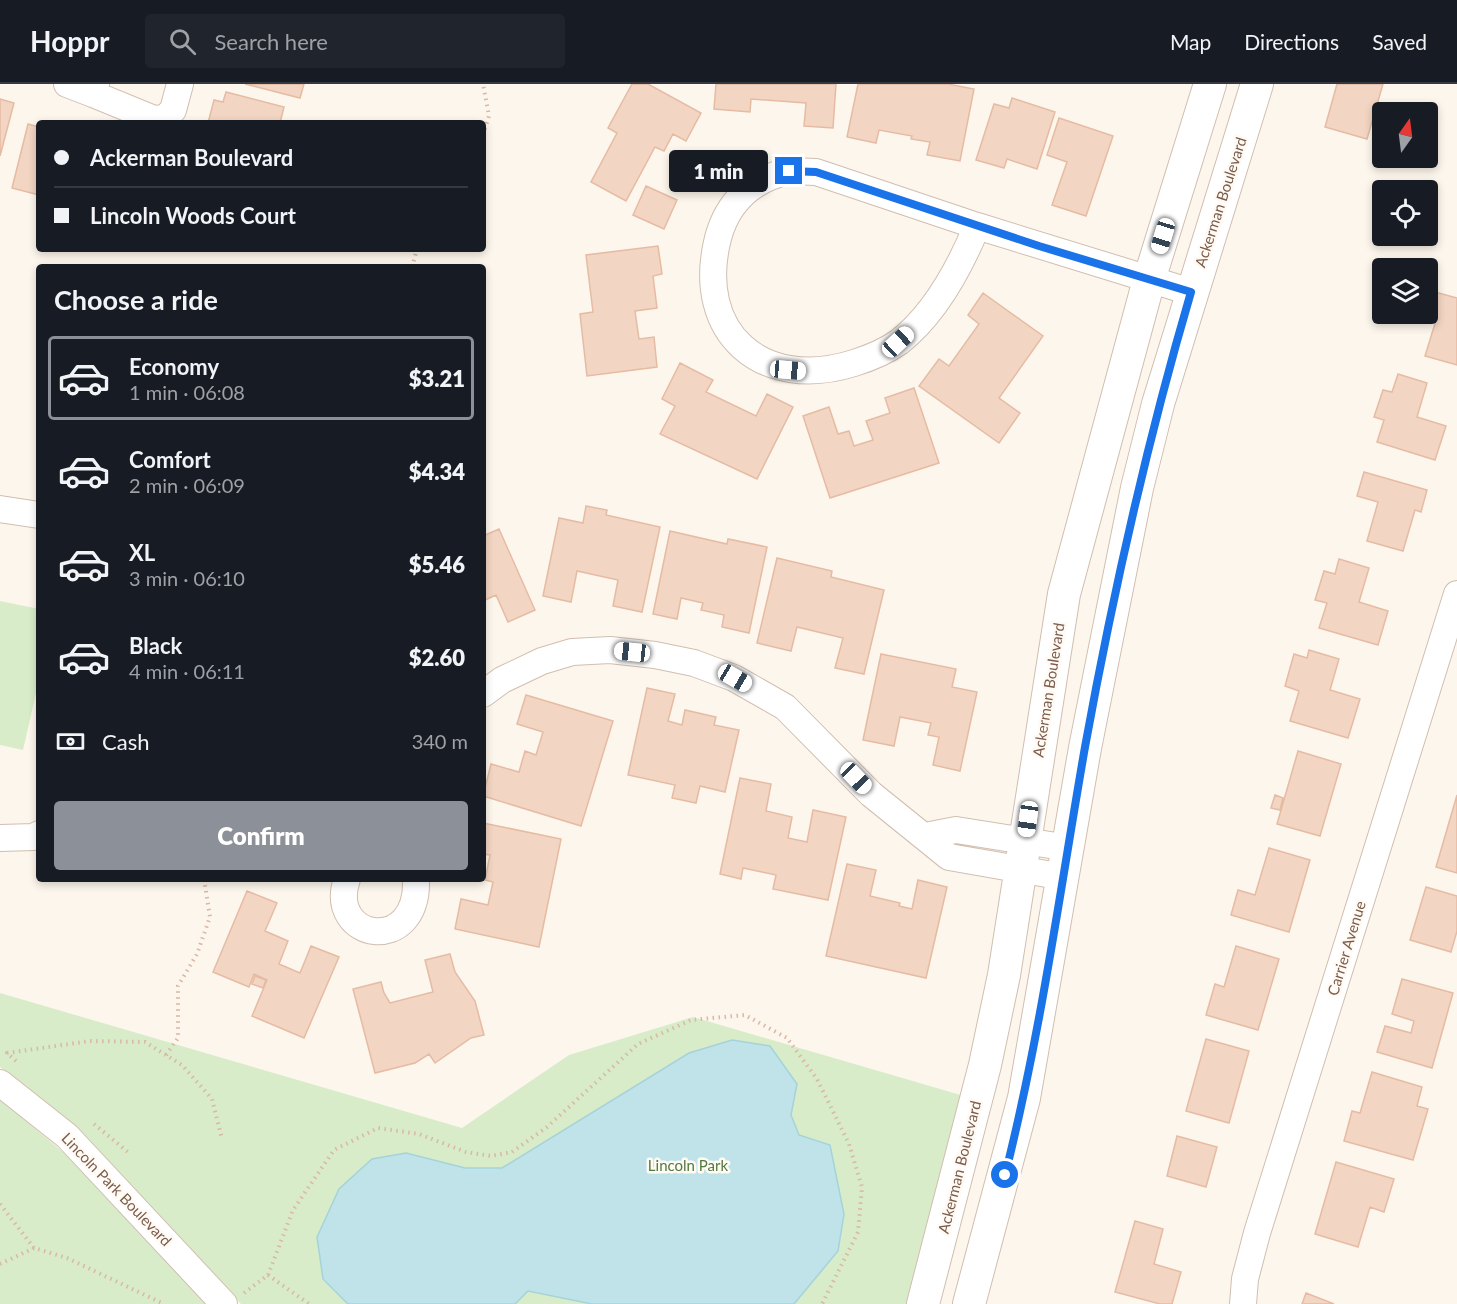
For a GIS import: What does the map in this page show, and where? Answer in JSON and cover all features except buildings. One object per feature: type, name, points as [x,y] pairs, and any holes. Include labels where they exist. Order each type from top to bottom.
[{"type":"street","points":[[67,84],[94,89],[154,119],[165,118],[173,110],[180,84]]},
{"type":"street","name":"Ackerman Boulevard","points":[[924,1304],[987,1053],[1004,975],[1064,594],[1149,280],[1210,84]]},
{"type":"street","name":"Ackerman Boulevard","points":[[969,1304],[1024,1098],[1085,748],[1137,488],[1158,404],[1191,292],[1257,84]]},
{"type":"street","points":[[977,226],[966,253],[935,302],[914,327],[898,342],[874,356],[837,368],[811,372],[788,370],[757,359],[741,346],[725,325],[715,302],[714,256],[722,222],[733,204],[748,188],[768,176],[789,171],[816,172],[977,226],[1191,292]]},
{"type":"street","points":[[0,508],[36,514]]},
{"type":"street","name":"Carrier Avenue","points":[[1243,1304],[1245,1279],[1257,1233],[1457,594]]},
{"type":"street","points":[[486,692],[502,680],[542,661],[572,652],[610,650],[655,655],[694,663],[735,678],[784,707],[872,794],[925,836],[956,830],[1022,856],[1066,863]]},
{"type":"street","points":[[0,838],[36,836]]},
{"type":"street","points":[[346,882],[343,891],[345,909],[352,921],[365,929],[386,931],[398,927],[409,916],[415,901],[416,882]]},
{"type":"street","name":"Lincoln Park Boulevard","points":[[0,1083],[67,1136],[231,1301]]},
{"type":"path","points":[[483,84],[489,116],[486,126]]},
{"type":"path","points":[[166,1055],[178,1038],[178,986],[197,954],[210,917],[204,882]]},
{"type":"path","points":[[231,1301],[268,1275],[293,1210],[334,1150],[378,1128],[419,1134],[466,1152],[491,1156],[512,1152],[547,1127],[638,1044],[691,1020],[745,1015],[787,1038],[817,1079],[849,1144],[862,1187],[858,1232],[822,1304]]},
{"type":"path","points":[[25,1068],[7,1053],[90,1041],[145,1042],[182,1065],[212,1099],[222,1139]]},
{"type":"path","points":[[90,1121],[128,1152]]},
{"type":"path","points":[[0,1204],[34,1248],[67,1258],[164,1304]]},
{"type":"path","points":[[0,1264],[34,1248]]},
{"type":"path","points":[[268,1275],[309,1304]]},
{"type":"green space","points":[[0,601],[36,608],[36,693],[23,750],[0,745]]},
{"type":"green space","name":"Lincoln Park","points":[[0,993],[462,1128],[569,1055],[693,1017],[964,1096],[909,1304],[241,1304],[94,1145],[0,1067]]},
{"type":"green space","points":[[0,1099],[70,1158],[208,1304],[0,1304]]},
{"type":"water","points":[[732,1040],[770,1046],[797,1084],[791,1115],[799,1135],[830,1145],[844,1214],[838,1251],[794,1304],[592,1304],[528,1291],[515,1304],[348,1304],[323,1279],[317,1237],[339,1189],[372,1159],[406,1153],[465,1168],[502,1168],[689,1053]]},
{"type":"route","points":[[789,171],[816,172],[1039,246],[1191,292],[1158,404],[1116,586],[1085,748],[1043,1002],[1024,1098],[1005,1175]]}]
